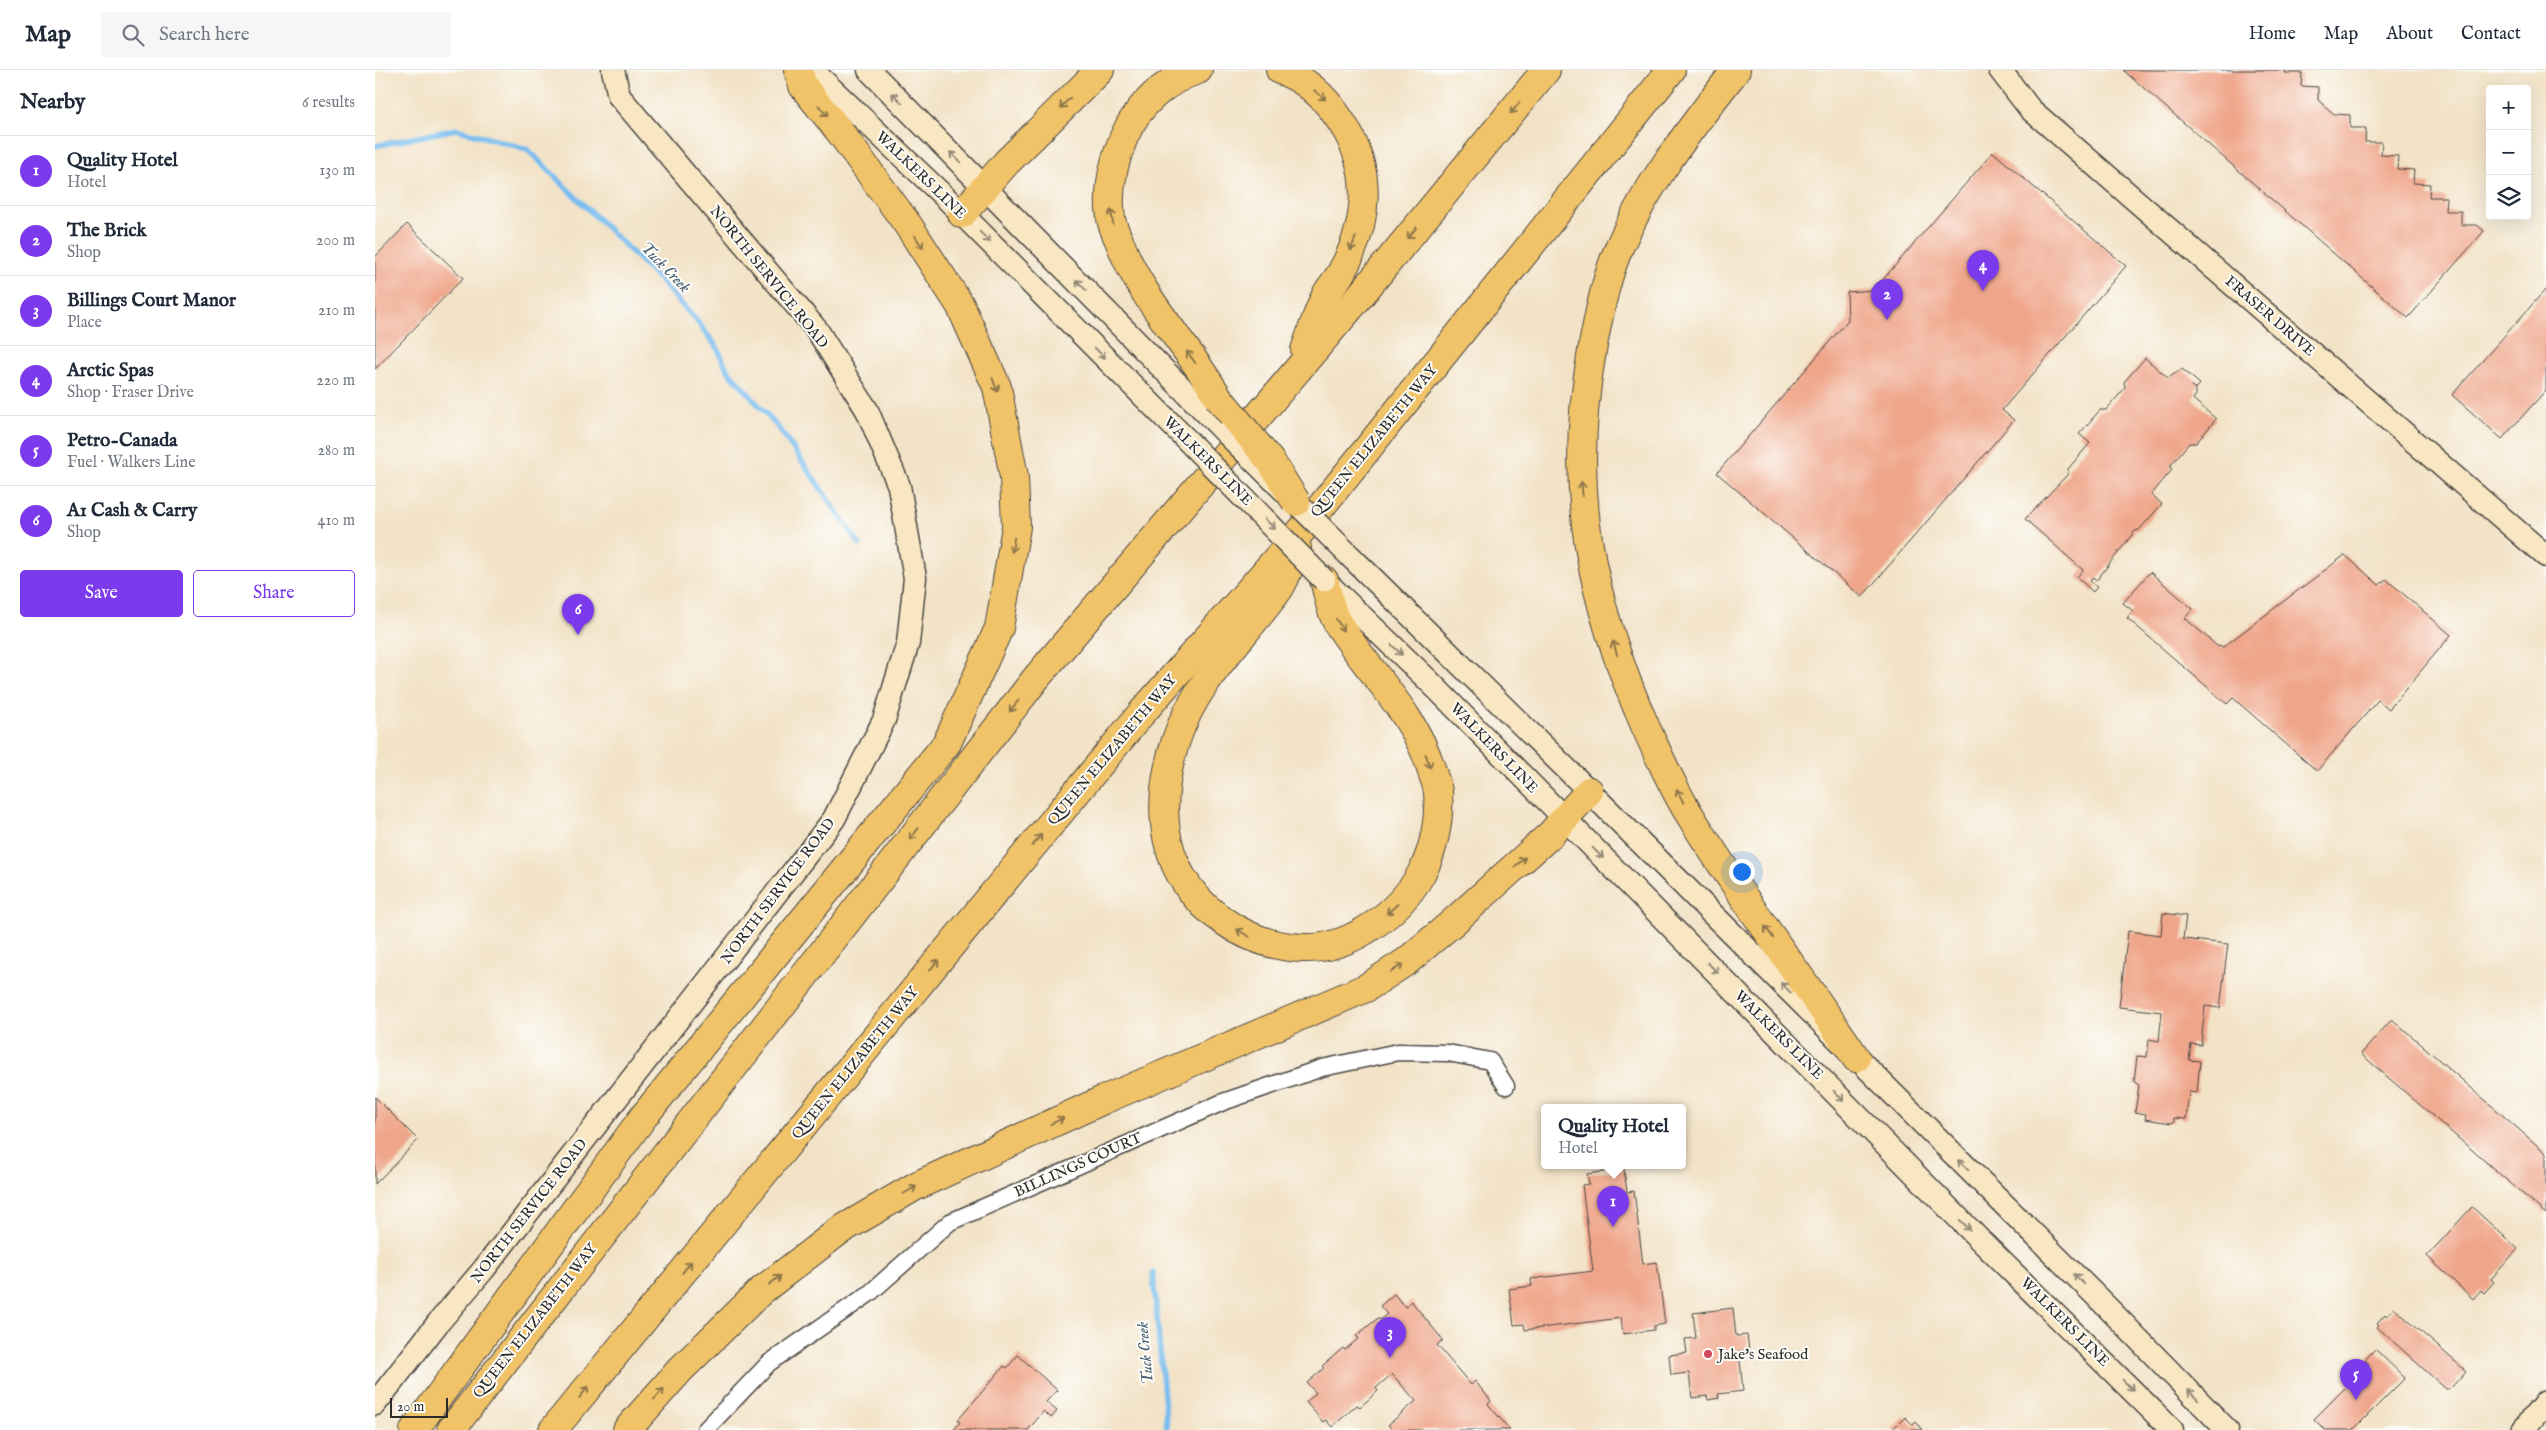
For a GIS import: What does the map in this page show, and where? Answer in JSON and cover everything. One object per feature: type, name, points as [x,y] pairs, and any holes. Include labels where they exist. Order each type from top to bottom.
[{"type":"highway","points":[[414,1430],[644,1116],[947,742],[999,628],[1015,527],[1014,478],[997,387],[960,305],[908,225],[840,132],[803,86],[798,70]]},
{"type":"highway","points":[[962,214],[985,187],[1079,89],[1100,70]]},
{"type":"highway","points":[[1198,70],[1184,74],[1156,92],[1131,121],[1117,152],[1110,184],[1111,220],[1125,257],[1145,294],[1218,397],[1271,462],[1302,513],[1280,587],[1205,681],[1189,708],[1176,740],[1164,802],[1166,833],[1173,858],[1183,881],[1197,901],[1247,936],[1279,945],[1305,949],[1334,944],[1356,935],[1382,918],[1406,896],[1422,873],[1433,843],[1437,820],[1438,791],[1428,758],[1414,728],[1336,620],[1325,580]]},
{"type":"highway","points":[[1037,676],[1302,356],[1327,294],[1343,270],[1359,226],[1364,197],[1363,170],[1353,140],[1327,100],[1296,76],[1280,70]]},
{"type":"highway","name":"QUEEN ELIZABETH WAY","points":[[451,1430],[1037,676],[1355,302],[1545,70]]},
{"type":"highway","name":"QUEEN ELIZABETH WAY","points":[[553,1430],[1134,723],[1302,513],[1671,70]]},
{"type":"highway","points":[[1736,70],[1673,150],[1643,201],[1617,255],[1599,310],[1586,383],[1581,466],[1585,521],[1594,577],[1621,670],[1661,760],[1689,815],[1856,1058]]},
{"type":"highway","points":[[627,1430],[680,1370],[761,1291],[839,1231],[916,1186],[1103,1100],[1366,988],[1407,961],[1451,924],[1550,836],[1563,818],[1589,791]]},
{"type":"main road","name":"NORTH SERVICE ROAD","points":[[375,1404],[438,1323],[484,1270],[834,820],[884,720],[908,644],[915,578],[899,486],[867,410],[817,330],[619,96],[613,70]]},
{"type":"main road","name":"WALKERS LINE","points":[[812,70],[962,214],[1325,580],[1431,683],[2172,1430]]},
{"type":"main road","points":[[869,70],[1226,433],[1302,513],[1352,558],[1589,791],[2107,1307],[2227,1430]]},
{"type":"main road","name":"FRASER DRIVE","points":[[2001,70],[2030,109],[2546,556]]},
{"type":"main road","points":[[2523,1430],[2546,1402]]},
{"type":"street","name":"BILLINGS COURT","points":[[705,1430],[769,1363],[870,1293],[950,1222],[1223,1102],[1322,1068],[1398,1052],[1448,1053],[1490,1061],[1506,1086]]},
{"type":"building","points":[[2123,70],[2286,70],[2285,73],[2302,73],[2301,86],[2318,87],[2318,100],[2334,114],[2350,115],[2350,128],[2366,128],[2365,142],[2382,142],[2381,155],[2398,156],[2397,169],[2414,170],[2413,183],[2430,184],[2429,197],[2446,197],[2445,211],[2461,211],[2461,225],[2477,225],[2484,231],[2408,318]]},
{"type":"building","points":[[1993,152],[2126,266],[2002,410],[2014,420],[1862,597],[1717,473],[1848,320],[1847,292],[1874,290]]},
{"type":"building","points":[[407,224],[463,278],[375,369],[375,257]]},
{"type":"building","points":[[2546,289],[2546,390],[2502,439],[2452,395]]},
{"type":"building","points":[[2145,358],[2168,378],[2182,369],[2200,384],[2196,389],[2191,386],[2196,390],[2196,395],[2193,399],[2216,419],[2196,443],[2189,443],[2171,465],[2171,471],[2151,495],[2162,504],[2139,530],[2135,531],[2096,581],[2093,578],[2090,581],[2097,587],[2093,592],[2077,577],[2083,570],[2025,519],[2068,474],[2068,469],[2090,443],[2079,434],[2100,410],[2106,410],[2125,388],[2124,382]]},
{"type":"building","points":[[2345,555],[2379,585],[2386,579],[2451,635],[2389,709],[2378,700],[2317,771],[2233,698],[2227,704],[2127,618],[2133,611],[2123,603],[2150,572],[2193,609],[2185,618],[2217,646],[2223,647]]},
{"type":"building","points":[[2163,913],[2186,916],[2183,939],[2228,944],[2220,1008],[2205,1006],[2201,1045],[2191,1044],[2189,1060],[2200,1061],[2197,1093],[2189,1092],[2186,1119],[2174,1118],[2174,1122],[2171,1123],[2145,1119],[2146,1114],[2135,1112],[2139,1085],[2134,1082],[2137,1056],[2147,1057],[2149,1039],[2159,1041],[2162,1012],[2119,1007],[2128,931],[2161,935]]},
{"type":"building","points":[[2392,1019],[2546,1153],[2546,1214],[2361,1054]]},
{"type":"building","points":[[375,1097],[418,1140],[375,1184]]},
{"type":"building","points":[[1624,1169],[1627,1192],[1634,1191],[1643,1264],[1657,1262],[1665,1324],[1654,1326],[1654,1330],[1623,1334],[1621,1318],[1525,1330],[1524,1324],[1514,1325],[1509,1289],[1532,1286],[1531,1279],[1593,1271],[1582,1185],[1589,1184],[1587,1174]]},
{"type":"building","points":[[2472,1207],[2518,1249],[2491,1279],[2494,1282],[2484,1293],[2481,1290],[2473,1299],[2427,1256]]},
{"type":"building","points":[[1394,1294],[1405,1307],[1411,1301],[1443,1340],[1437,1345],[1471,1385],[1475,1381],[1491,1401],[1488,1404],[1510,1430],[1393,1430],[1388,1425],[1416,1401],[1392,1374],[1376,1388],[1378,1391],[1360,1407],[1357,1405],[1332,1427],[1326,1420],[1323,1422],[1306,1402],[1316,1393],[1307,1383],[1324,1368],[1322,1366],[1343,1348],[1345,1350],[1359,1338],[1356,1336],[1378,1318],[1380,1320],[1387,1314],[1380,1306]]},
{"type":"building","name":"Jake's Seafood","points":[[1733,1308],[1736,1336],[1747,1335],[1749,1350],[1739,1351],[1743,1391],[1718,1394],[1719,1398],[1708,1400],[1707,1396],[1692,1398],[1689,1373],[1671,1375],[1669,1355],[1687,1353],[1685,1339],[1696,1338],[1693,1313]]},
{"type":"building","points":[[2394,1308],[2466,1371],[2450,1389],[2446,1389],[2377,1327],[2379,1325],[2377,1323],[2385,1314],[2387,1316]]},
{"type":"building","points":[[2375,1349],[2405,1378],[2353,1430],[2325,1430],[2314,1419],[2369,1364],[2365,1360]]},
{"type":"building","points":[[1018,1355],[1057,1390],[1046,1402],[1057,1411],[1051,1418],[1044,1411],[1028,1430],[954,1430],[960,1422],[958,1420],[1004,1366],[1007,1368]]},
{"type":"building","points":[[1905,1417],[1913,1425],[1916,1422],[1923,1430],[1892,1430]]},
{"type":"waterway","name":"Tuck Creek","points":[[375,146],[456,129],[527,149],[655,275],[695,319],[717,347],[727,369],[781,431],[860,545]]},
{"type":"waterway","name":"Tuck Creek","points":[[1153,1273],[1167,1430]]},
{"type":"place","name":"Arctic Spas","points":[[1983,291]]},
{"type":"place","name":"The Brick","points":[[1887,320]]},
{"type":"place","name":"A1 Cash & Carry","points":[[578,635]]},
{"type":"place","name":"Quality Hotel","points":[[1613,1227]]},
{"type":"place","name":"Jake's Seafood","points":[[1708,1354]]},
{"type":"place","name":"Billings Court Manor","points":[[1390,1358]]},
{"type":"place","name":"Petro-Canada","points":[[2356,1400]]}]
